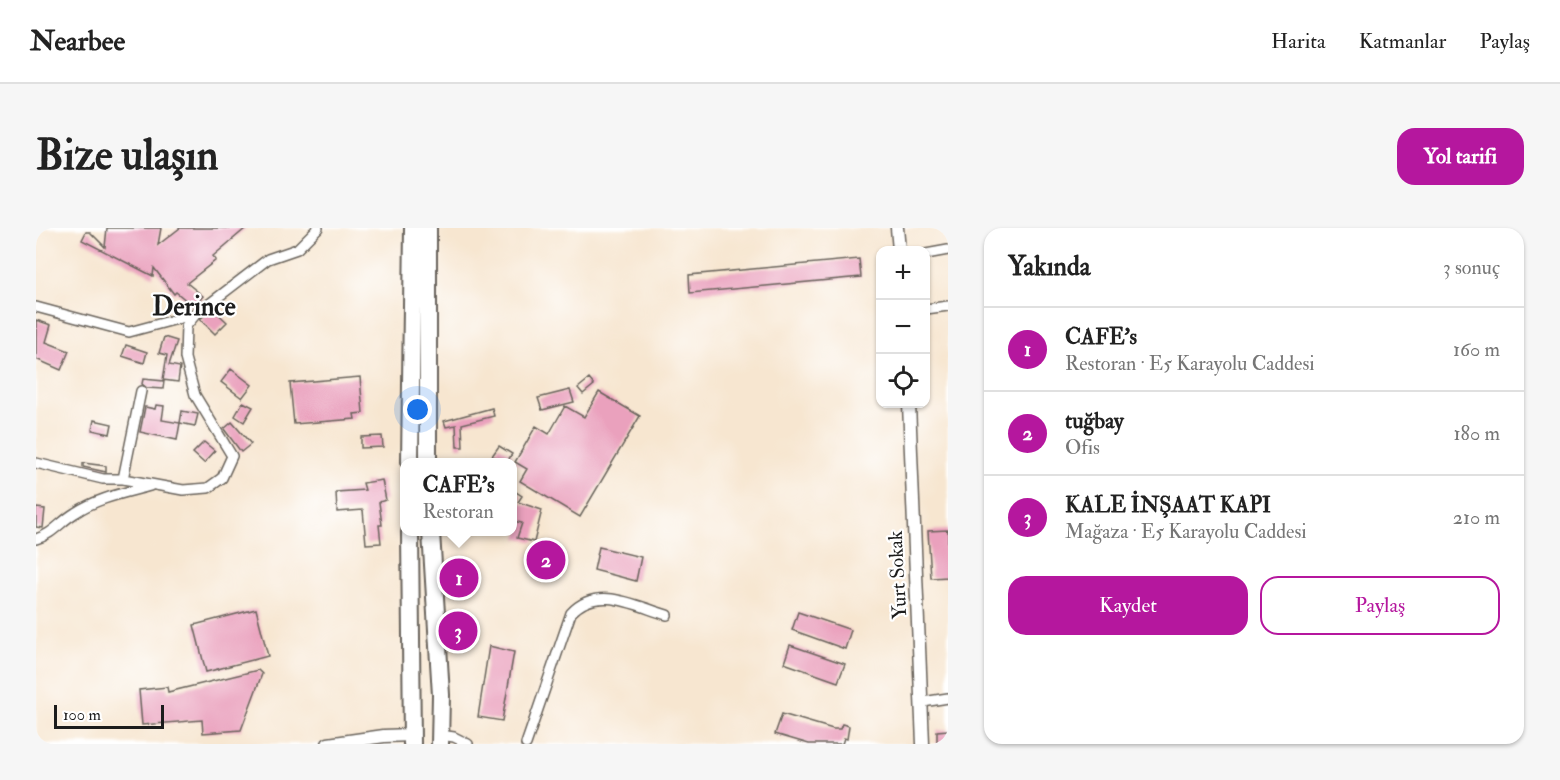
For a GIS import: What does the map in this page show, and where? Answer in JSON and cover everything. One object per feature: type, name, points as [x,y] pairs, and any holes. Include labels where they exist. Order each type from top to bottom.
[{"type":"highway","points":[[410,458],[413,228]]},
{"type":"highway","points":[[428,228],[428,458]]},
{"type":"highway","points":[[410,536],[412,738]]},
{"type":"highway","points":[[431,536],[439,738]]},
{"type":"highway","points":[[412,738],[417,720],[426,718],[435,721],[439,738]]},
{"type":"street","points":[[36,463],[103,479],[123,478],[183,490],[208,488],[222,478],[232,456],[195,395],[185,358],[186,326],[196,314],[268,259],[297,249],[318,228]]},
{"type":"street","points":[[897,228],[899,246]]},
{"type":"street","points":[[930,253],[948,250]]},
{"type":"street","points":[[930,308],[948,306]]},
{"type":"street","points":[[36,307],[129,332],[196,314]]},
{"type":"street","points":[[123,478],[141,392]]},
{"type":"street","name":"Yurt Sokak","points":[[909,408],[923,744]]},
{"type":"street","points":[[36,539],[49,535],[74,513],[103,499],[153,485]]},
{"type":"street","points":[[526,744],[571,613],[575,609],[589,600],[607,597],[667,615]]},
{"type":"street","points":[[923,702],[948,698]]},
{"type":"street","points":[[328,744],[384,736],[412,738]]},
{"type":"street","points":[[439,738],[468,744]]},
{"type":"building","points":[[107,228],[161,228],[158,245],[180,228],[246,228],[213,256],[216,260],[187,283],[203,296],[194,307],[176,292],[174,294],[154,268],[153,276],[82,240],[86,232],[90,232],[105,247]]},
{"type":"building","points":[[859,259],[861,277],[690,293],[689,275]]},
{"type":"building","points":[[213,309],[227,322],[215,334],[200,319]]},
{"type":"building","points":[[36,320],[51,325],[46,342],[69,351],[61,370],[36,359]]},
{"type":"building","points":[[164,337],[177,341],[169,365],[180,367],[178,382],[163,380],[167,355],[159,353]]},
{"type":"building","points":[[126,345],[147,352],[144,363],[122,356]]},
{"type":"building","points":[[231,369],[252,385],[242,398],[221,382]]},
{"type":"building","points":[[360,377],[363,413],[354,414],[355,419],[294,424],[290,383]]},
{"type":"building","points":[[143,379],[164,381],[163,389],[147,388],[142,384]]},
{"type":"building","points":[[589,379],[594,385],[583,394],[578,388]]},
{"type":"building","points":[[570,390],[574,402],[542,410],[538,398]]},
{"type":"building","points":[[599,392],[640,416],[580,517],[520,481],[527,469],[517,463],[517,459],[536,426],[549,434],[565,406],[584,417]]},
{"type":"building","points":[[243,402],[253,407],[244,422],[235,416]]},
{"type":"building","points":[[156,405],[164,406],[162,420],[180,423],[177,440],[140,432],[145,407],[155,409]]},
{"type":"building","points":[[492,408],[494,416],[462,424],[463,447],[457,447],[456,425],[446,427],[444,421]]},
{"type":"building","points":[[182,411],[198,414],[195,426],[180,423]]},
{"type":"building","points":[[94,420],[112,424],[110,434],[92,430]]},
{"type":"building","points":[[232,422],[251,444],[241,452],[224,429]]},
{"type":"building","points":[[382,436],[383,447],[361,448],[361,437]]},
{"type":"building","points":[[204,442],[215,451],[204,463],[193,453]]},
{"type":"building","points":[[499,446],[512,454],[510,458],[492,456]]},
{"type":"building","points":[[83,463],[106,466],[106,472],[83,467]]},
{"type":"building","points":[[382,480],[386,500],[379,502],[382,525],[379,525],[381,543],[366,544],[363,510],[337,512],[336,492],[365,490],[363,483]]},
{"type":"building","points":[[517,493],[522,496],[518,502],[542,510],[534,542],[517,538],[522,523],[517,522]]},
{"type":"building","points":[[36,508],[45,509],[43,528],[36,527]]},
{"type":"building","points":[[948,530],[948,577],[931,578],[928,531]]},
{"type":"building","points":[[599,547],[641,557],[636,581],[594,570]]},
{"type":"building","points":[[256,609],[268,656],[206,672],[194,625]]},
{"type":"building","points":[[798,612],[851,630],[845,649],[792,630]]},
{"type":"building","points":[[790,645],[845,664],[838,682],[784,663]]},
{"type":"building","points":[[489,646],[514,652],[502,721],[478,717]]},
{"type":"building","points":[[258,670],[262,674],[241,730],[203,733],[202,720],[142,725],[139,690],[167,687],[168,692]]},
{"type":"building","points":[[782,714],[833,729],[840,729],[842,724],[849,726],[847,739],[844,738],[842,744],[809,744],[775,734]]},
{"type":"building","points":[[948,730],[948,744],[937,744],[937,731]]},
{"type":"place","name":"tuğbay","points":[[546,560]]},
{"type":"place","name":"CAFE's","points":[[459,578]]},
{"type":"place","name":"KALE İNŞAAT KAPI","points":[[458,631]]},
{"type":"district","name":"Derince","points":[[194,306]]}]
